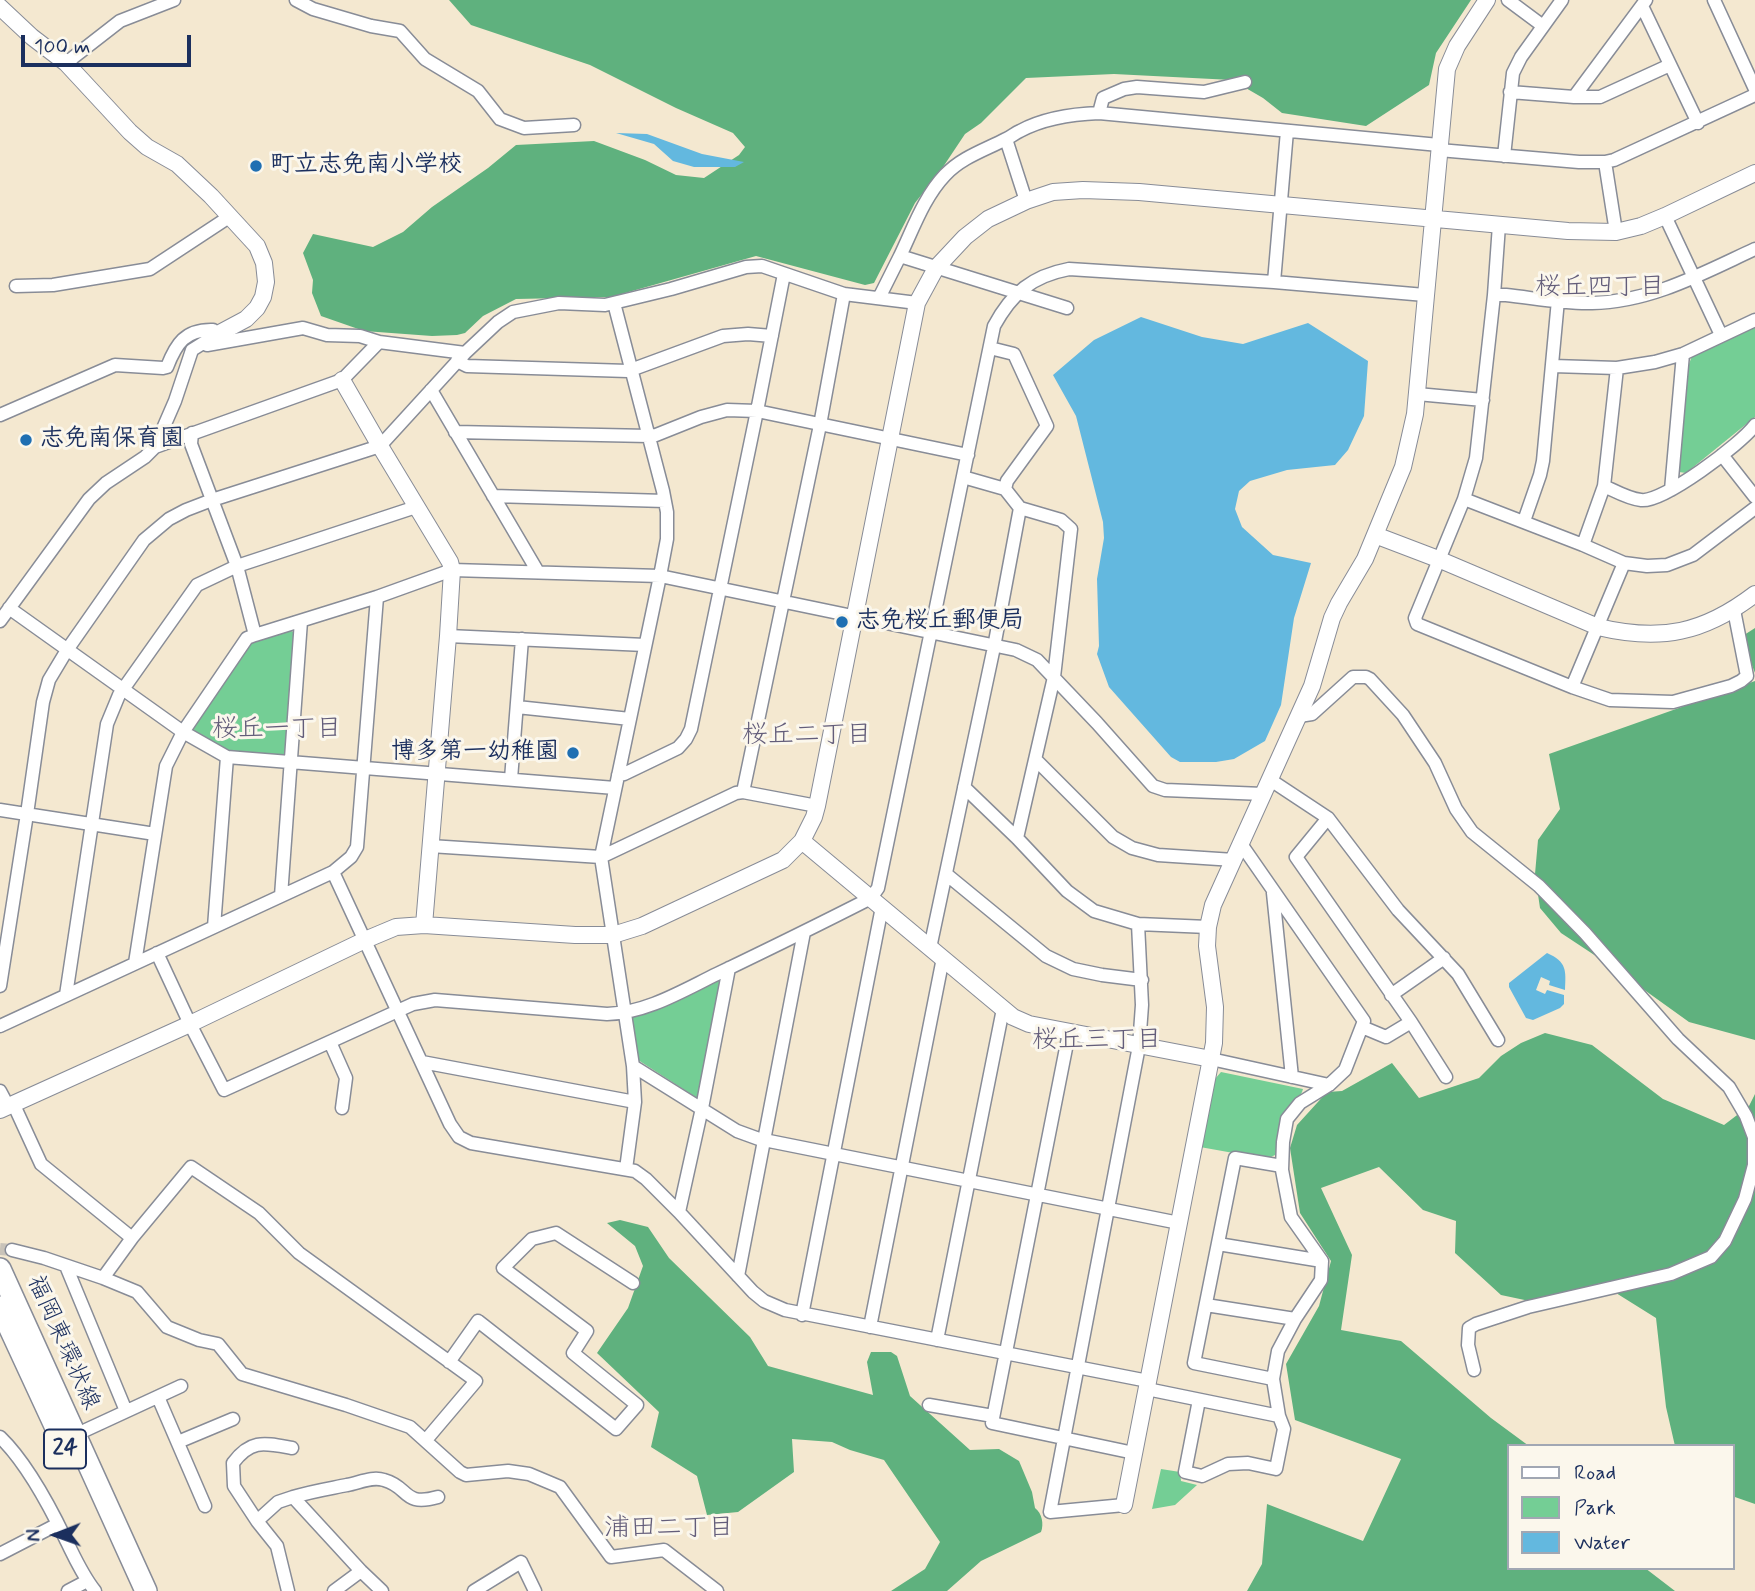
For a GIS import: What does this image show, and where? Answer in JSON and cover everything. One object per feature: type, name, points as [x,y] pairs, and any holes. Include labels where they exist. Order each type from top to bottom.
[{"type":"main road","name":"福岡東環状線","points":[[0,1269],[146,1591]]},
{"type":"main road","name":"福岡東環状線","points":[[0,1307],[131,1591]]},
{"type":"street","points":[[66,63],[120,21],[174,0]]},
{"type":"street","points":[[296,0],[313,9],[359,23],[400,31],[425,59],[478,91],[500,119],[524,128],[574,125]]},
{"type":"street","points":[[1138,924],[1142,980],[1139,1046],[1050,1512],[1124,1505],[1214,1043],[1215,1023],[1208,946],[1208,927],[1213,905],[1300,716],[1332,618],[1365,559],[1403,467],[1417,394],[1447,69],[1457,46],[1487,0]]},
{"type":"street","points":[[1508,0],[1543,26]]},
{"type":"street","points":[[1504,156],[1513,73],[1562,0]]},
{"type":"street","points":[[1714,0],[1755,89]]},
{"type":"street","points":[[1644,3],[1698,123]]},
{"type":"street","points":[[1574,97],[1644,3]]},
{"type":"street","points":[[0,7],[32,37],[66,63],[130,132],[147,147],[177,164],[211,196],[257,246],[264,263],[266,282],[263,298],[246,319],[192,350],[175,401],[155,447],[89,499],[0,621]]},
{"type":"street","points":[[1510,92],[1600,97],[1670,65]]},
{"type":"street","points":[[1098,113],[1103,98],[1124,89],[1137,87],[1204,92],[1245,82]]},
{"type":"street","points":[[880,298],[931,194],[944,176],[959,163],[1021,130],[1072,114],[1098,113],[1439,147],[1504,156],[1605,162],[1755,96]]},
{"type":"street","points":[[1275,282],[1287,131]]},
{"type":"street","points":[[1006,139],[1026,201]]},
{"type":"street","points":[[1605,162],[1616,232]]},
{"type":"street","points":[[7,1106],[396,927],[424,925],[613,935],[642,926],[783,860],[802,841],[817,806],[918,303],[936,268],[965,237],[988,219],[1053,192],[1083,190],[1281,204],[1567,231],[1616,232],[1665,216],[1755,173]]},
{"type":"street","points":[[1665,216],[1721,335]]},
{"type":"street","points":[[16,286],[53,285],[150,270],[229,217]]},
{"type":"street","points":[[1499,225],[1476,458],[1464,499],[1415,618],[1417,624],[1573,687],[1610,699],[1673,702],[1731,686],[1747,676],[1734,610]]},
{"type":"street","points":[[1494,295],[1591,303],[1628,299],[1660,291],[1755,249]]},
{"type":"street","points":[[900,256],[1067,308]]},
{"type":"street","points":[[0,986],[43,702],[49,680],[144,540],[169,519],[212,499],[380,446],[461,357],[498,322],[513,312],[559,303],[614,303],[746,267],[762,266],[844,294],[918,303]]},
{"type":"street","points":[[802,1315],[834,1154],[878,888],[994,326],[1003,310],[1017,293],[1036,279],[1051,272],[1069,269],[1425,295]]},
{"type":"street","points":[[9,608],[183,732],[227,757],[511,779],[616,781],[624,774],[678,748],[691,729],[784,274]]},
{"type":"street","points":[[743,792],[820,425],[844,294]]},
{"type":"street","points":[[1524,521],[1543,461],[1558,300]]},
{"type":"street","points":[[614,303],[667,512],[667,539],[660,576],[601,857],[633,1066],[635,1102],[625,1169]]},
{"type":"street","points":[[1553,366],[1617,368],[1655,362],[1683,354],[1755,320]]},
{"type":"street","points":[[199,346],[303,328],[327,335],[360,336],[461,357],[467,366],[632,370],[723,336],[772,336]]},
{"type":"street","points":[[0,415],[115,365],[163,369],[167,367],[181,340],[202,330],[213,330],[216,335]]},
{"type":"street","points":[[155,447],[342,380],[379,342]]},
{"type":"street","points":[[990,348],[1014,354],[1047,426],[1004,488]]},
{"type":"street","points":[[1671,490],[1683,354]]},
{"type":"street","points":[[1583,545],[1604,486],[1617,368]]},
{"type":"street","points":[[342,380],[450,562],[452,570],[424,925]]},
{"type":"street","points":[[431,390],[538,572]]},
{"type":"street","points":[[1417,394],[1483,400]]},
{"type":"street","points":[[455,432],[649,436],[727,410],[757,411],[968,455]]},
{"type":"street","points":[[1604,486],[1640,500],[1653,500],[1722,455],[1755,425]]},
{"type":"street","points":[[192,433],[191,443],[237,566],[256,635]]},
{"type":"street","points":[[1722,455],[1755,497]]},
{"type":"street","points":[[964,477],[1004,488],[1020,508],[1061,520],[1071,529],[1054,677],[1017,838]]},
{"type":"street","points":[[493,496],[665,501]]},
{"type":"street","points":[[1464,499],[1524,521],[1624,564],[1647,566],[1667,565],[1693,555],[1755,508]]},
{"type":"street","points":[[66,995],[107,724],[124,689],[197,585],[237,566],[416,507]]},
{"type":"street","points":[[870,1327],[901,1168],[937,953],[946,874],[1020,508]]},
{"type":"street","points":[[1374,535],[1598,626],[1641,635],[1689,629],[1710,622],[1734,610],[1755,594]]},
{"type":"street","points":[[1573,687],[1624,564]]},
{"type":"street","points":[[135,963],[166,766],[183,732],[247,638],[452,570],[660,576],[1016,650],[1037,660],[1153,786],[1165,790],[1266,786],[1328,818],[1398,911],[1458,974],[1498,1040]]},
{"type":"street","points":[[0,1026],[332,872],[351,857],[356,847],[377,597]]},
{"type":"street","points":[[281,896],[301,621]]},
{"type":"street","points":[[448,636],[645,645]]},
{"type":"street","points":[[511,779],[522,639]]},
{"type":"street","points":[[1300,716],[1312,714],[1353,677],[1370,679],[1403,715],[1435,763],[1456,809],[1472,832],[1539,886],[1585,933],[1678,1039],[1729,1087],[1754,1137],[1754,1165],[1745,1199],[1726,1241],[1711,1257],[1671,1274],[1528,1307],[1476,1324],[1469,1328],[1468,1345],[1474,1370]]},
{"type":"street","points":[[517,707],[630,719]]},
{"type":"street","points":[[214,927],[227,757]]},
{"type":"street","points":[[1036,760],[1113,837],[1132,848],[1158,855],[1234,860]]},
{"type":"street","points":[[964,787],[1067,891],[1094,911],[1138,924],[1208,927]]},
{"type":"street","points":[[430,846],[601,857],[736,793],[817,806]]},
{"type":"street","points":[[0,810],[155,834]]},
{"type":"street","points":[[1328,818],[1296,857],[1446,1077]]},
{"type":"street","points":[[802,841],[1013,1017],[1029,1024],[1069,1033],[1211,1059],[1329,1085]]},
{"type":"street","points":[[1199,1400],[1185,1472],[1202,1476],[1228,1464],[1248,1463],[1276,1469],[1284,1429],[1273,1379],[1278,1351],[1321,1280],[1322,1261],[1291,1217],[1282,1166],[1287,1119],[1300,1103],[1329,1085],[1345,1070],[1363,1021],[1241,844]]},
{"type":"street","points":[[332,872],[459,1138],[471,1143],[635,1171],[679,1212],[753,1292],[764,1301],[785,1310],[1077,1367],[1199,1400],[1279,1416]]},
{"type":"street","points":[[946,874],[1046,956],[1073,969],[1142,980]]},
{"type":"street","points":[[1273,890],[1292,1077]]},
{"type":"street","points":[[157,953],[224,1090],[413,1004],[435,1000],[626,1014],[656,1003],[804,932],[877,902]]},
{"type":"street","points":[[738,1276],[804,932]]},
{"type":"street","points":[[1391,995],[1444,958]]},
{"type":"street","points":[[679,1212],[729,968]]},
{"type":"street","points":[[937,1340],[1003,1009]]},
{"type":"street","points":[[1362,1027],[1387,1037],[1411,1022]]},
{"type":"street","points":[[1069,1033],[992,1423],[1134,1453]]},
{"type":"street","points":[[330,1042],[346,1078],[342,1108]]},
{"type":"street","points":[[422,1062],[635,1102]]},
{"type":"street","points":[[633,1066],[737,1131],[764,1141],[1179,1223]]},
{"type":"street","points":[[0,1091],[41,1164],[132,1238]]},
{"type":"street","points":[[1273,1379],[1195,1363],[1235,1158],[1282,1166]]},
{"type":"street","points":[[103,1278],[132,1238],[191,1167],[259,1213],[299,1253],[476,1381],[426,1440]]},
{"type":"street","points":[[449,1362],[478,1321],[616,1429],[637,1405],[573,1353],[587,1331],[503,1268],[532,1239],[556,1233],[633,1283]]},
{"type":"street","points":[[1218,1244],[1322,1261]]},
{"type":"street","points":[[12,1251],[44,1258],[137,1292],[167,1327],[199,1340],[218,1344],[242,1374],[410,1427],[466,1475],[508,1471],[529,1474],[560,1488],[611,1557],[664,1550],[717,1591]]},
{"type":"street","points":[[66,1266],[126,1411]]},
{"type":"street","points":[[1206,1305],[1295,1319]]},
{"type":"street","points":[[75,1435],[181,1386]]},
{"type":"street","points":[[158,1397],[205,1506]]},
{"type":"street","points":[[929,1405],[993,1416]]},
{"type":"street","points":[[178,1443],[233,1419]]},
{"type":"street","points":[[0,1437],[16,1454],[91,1586],[68,1591]]},
{"type":"street","points":[[288,1591],[277,1546],[234,1486],[233,1463],[247,1446],[261,1444],[292,1448]]},
{"type":"street","points":[[257,1521],[278,1502],[315,1490],[371,1479],[383,1479],[414,1500],[425,1501],[438,1497]]},
{"type":"street","points":[[293,1497],[361,1572],[382,1591]]},
{"type":"street","points":[[0,1554],[58,1524]]},
{"type":"street","points":[[474,1591],[521,1562],[535,1591]]},
{"type":"street","points":[[334,1591],[361,1572]]},
{"type":"green space","points":[[449,0],[1471,0],[1436,53],[1429,85],[1366,126],[1282,113],[1232,80],[1114,74],[1026,78],[981,123],[965,134],[915,203],[874,283],[865,285],[756,256],[611,297],[516,299],[483,316],[465,333],[457,335],[364,331],[321,316],[312,293],[313,280],[303,253],[313,234],[373,247],[403,232],[432,207],[516,145],[594,141],[676,175],[704,178],[739,155],[745,147],[733,133],[590,65],[471,25]]},
{"type":"green space","points":[[1755,326],[1755,417],[1686,473],[1679,472],[1692,356]]},
{"type":"green space","points":[[1755,628],[1755,673],[1741,637]]},
{"type":"green space","points":[[288,630],[297,633],[285,755],[280,757],[228,753],[191,731],[251,642]]},
{"type":"green space","points":[[1755,681],[1755,1040],[1689,1022],[1561,933],[1540,908],[1535,874],[1538,840],[1560,809],[1549,754]]},
{"type":"green space","points":[[721,978],[697,1098],[638,1060],[630,1017],[657,1009]]},
{"type":"green space","points":[[1545,1033],[1592,1045],[1663,1099],[1724,1125],[1749,1106],[1755,1094],[1755,1504],[1734,1497],[1734,1444],[1675,1444],[1666,1407],[1656,1318],[1600,1283],[1553,1306],[1501,1295],[1455,1253],[1456,1221],[1423,1210],[1379,1167],[1321,1188],[1352,1255],[1341,1330],[1401,1341],[1491,1418],[1526,1444],[1506,1444],[1506,1570],[1648,1570],[1675,1591],[1247,1591],[1262,1564],[1267,1504],[1363,1541],[1401,1459],[1295,1420],[1286,1364],[1319,1306],[1331,1261],[1300,1213],[1290,1148],[1297,1125],[1327,1092],[1342,1091],[1392,1063],[1419,1098],[1479,1078],[1501,1056],[1521,1043]]},
{"type":"green space","points":[[1221,1072],[1303,1089],[1282,1117],[1277,1135],[1277,1154],[1267,1159],[1200,1147],[1214,1080]]},
{"type":"green space","points":[[620,1220],[648,1227],[669,1258],[750,1337],[768,1366],[873,1395],[867,1362],[871,1352],[891,1352],[897,1356],[910,1396],[970,1450],[999,1449],[1019,1461],[1032,1492],[1035,1508],[1041,1516],[1041,1532],[981,1561],[947,1591],[891,1591],[925,1569],[940,1542],[884,1460],[832,1442],[792,1439],[794,1472],[738,1512],[707,1515],[697,1476],[651,1447],[659,1412],[597,1353],[628,1308],[643,1266],[635,1246],[607,1223]]},
{"type":"green space","points":[[1161,1469],[1180,1472],[1181,1481],[1197,1485],[1175,1505],[1152,1509]]},
{"type":"water","points":[[616,133],[647,134],[702,154],[744,162],[735,167],[694,167],[673,161],[654,144]]},
{"type":"water","points":[[1141,317],[1202,337],[1243,344],[1308,323],[1368,361],[1364,416],[1348,450],[1335,465],[1287,470],[1250,481],[1239,491],[1235,509],[1242,527],[1273,555],[1311,563],[1294,618],[1281,705],[1265,741],[1234,759],[1180,762],[1171,757],[1109,687],[1097,654],[1097,579],[1104,538],[1103,522],[1076,416],[1053,375],[1094,340]]},
{"type":"water","points":[[1547,953],[1564,967],[1565,990],[1549,985],[1550,981],[1541,977],[1536,990],[1545,994],[1547,990],[1564,995],[1564,1004],[1533,1020],[1526,1018],[1509,983]]},
{"type":"tunnel","points":[[0,1249],[12,1250]]},
{"type":"place","name":"町立志免南小学校","points":[[256,166]]},
{"type":"place","name":"志免南保育園","points":[[26,440]]},
{"type":"place","name":"志免桜丘郵便局","points":[[842,622]]},
{"type":"place","name":"博多第一幼稚園","points":[[573,753]]},
{"type":"district","name":"桜丘四丁目","points":[[1600,289]]},
{"type":"district","name":"桜丘一丁目","points":[[277,731]]},
{"type":"district","name":"桜丘二丁目","points":[[807,737]]},
{"type":"district","name":"桜丘三丁目","points":[[1097,1042]]},
{"type":"district","name":"浦田二丁目","points":[[669,1530]]}]
